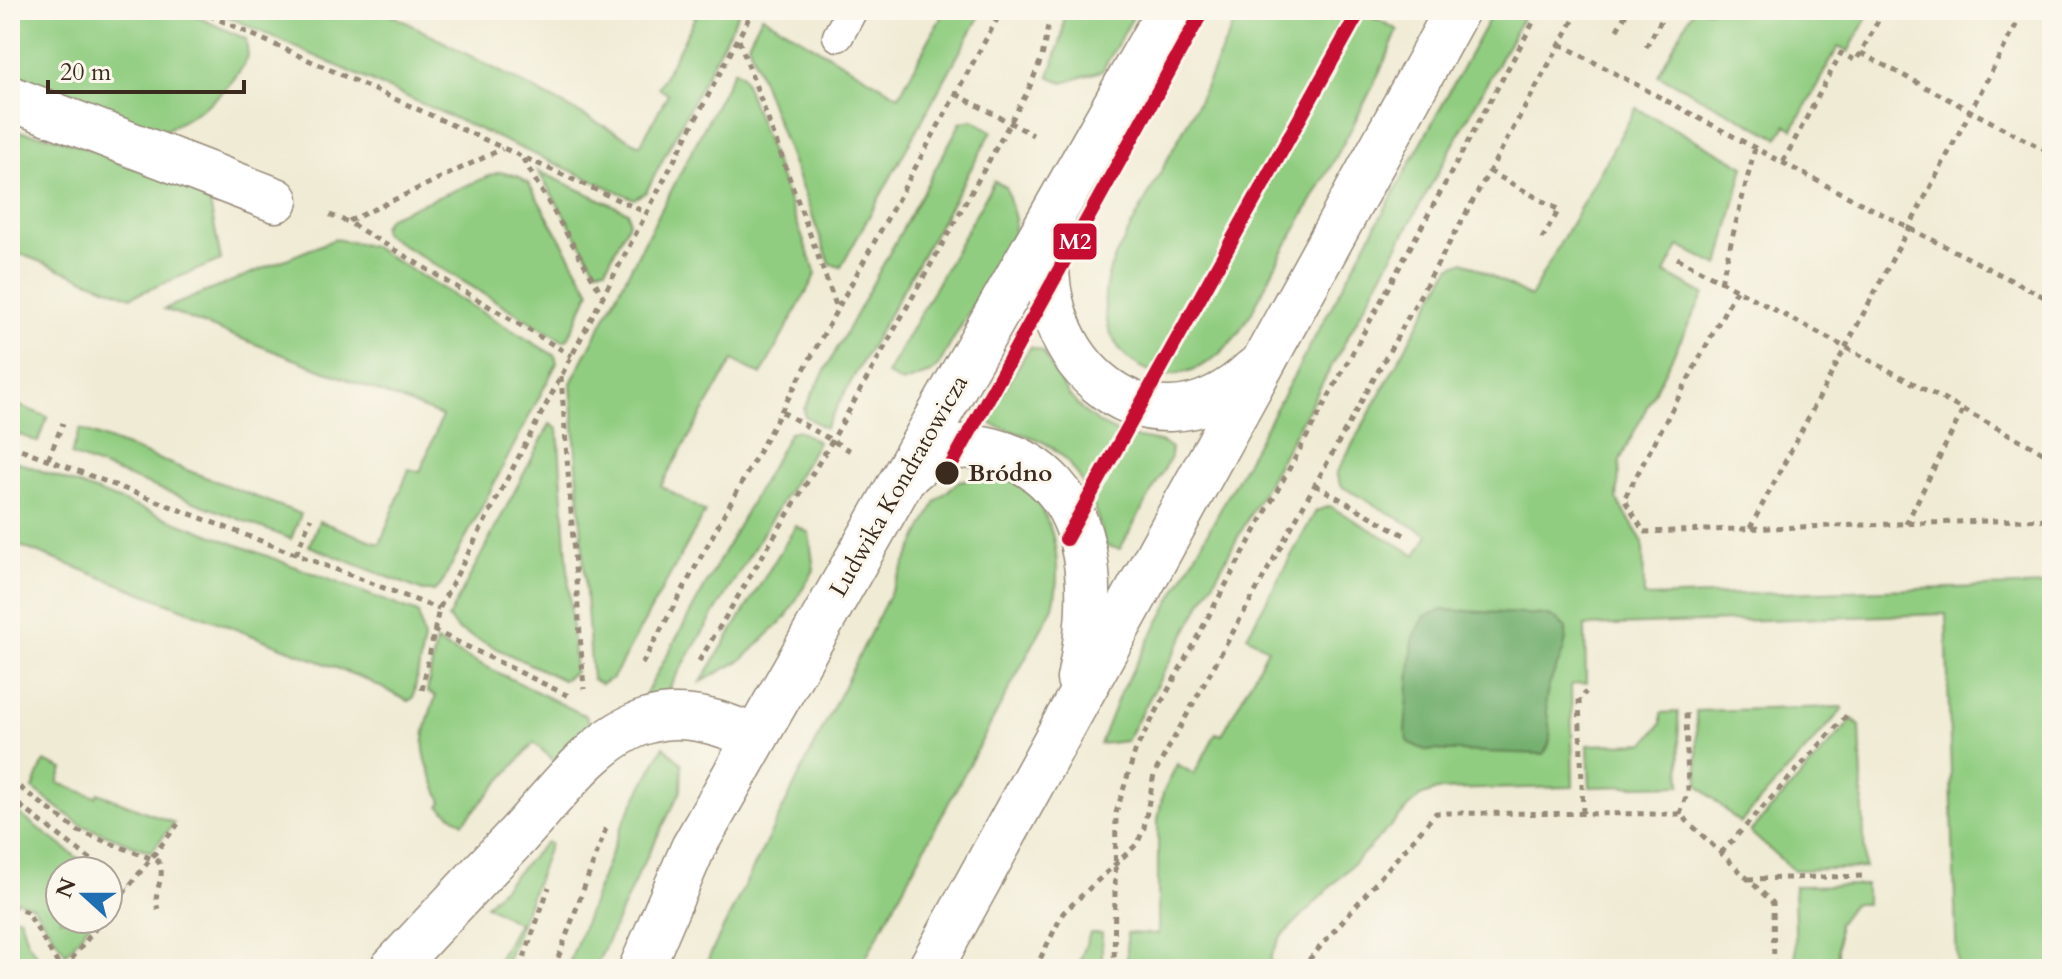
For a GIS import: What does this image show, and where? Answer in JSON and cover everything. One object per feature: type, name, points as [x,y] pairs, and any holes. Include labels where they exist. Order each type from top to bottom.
[{"type":"main road","name":"Ludwika Kondratowicza","points":[[641,969],[693,848],[754,737],[1169,10]]},
{"type":"main road","points":[[930,969],[1457,10]]},
{"type":"main road","points":[[10,98],[276,200]]},
{"type":"main road","points":[[1057,210],[1048,261],[1056,309],[1072,351],[1103,388],[1146,407],[1180,409],[1200,406],[1235,386],[1267,355]]},
{"type":"main road","points":[[897,487],[931,455],[942,449],[973,446],[1028,464],[1061,491],[1079,526],[1087,588],[1082,664],[1063,726]]},
{"type":"main road","points":[[392,969],[597,752],[637,724],[665,717],[701,720],[754,737]]},
{"type":"path","points":[[198,10],[647,213]]},
{"type":"path","points":[[422,690],[439,609],[753,10]]},
{"type":"path","points":[[640,667],[1002,10]]},
{"type":"path","points":[[665,717],[832,441],[1010,123],[1042,57],[1051,10]]},
{"type":"path","points":[[1114,969],[1116,813],[1136,749],[1540,10]]},
{"type":"path","points":[[1035,969],[1063,913],[1137,844],[1144,828],[1154,774],[1579,10]]},
{"type":"path","points":[[1617,30],[1628,10]]},
{"type":"path","points":[[1646,47],[1667,10]]},
{"type":"path","points":[[1783,162],[1841,53],[1856,61],[1884,10]]},
{"type":"path","points":[[1749,529],[1911,229],[2024,10]]},
{"type":"path","points":[[2044,10],[2052,14]]},
{"type":"path","points":[[738,39],[837,309]]},
{"type":"path","points":[[1560,44],[2052,301]]},
{"type":"path","points":[[1861,53],[2052,154]]},
{"type":"path","points":[[956,94],[1033,136]]},
{"type":"path","points":[[348,222],[503,148]]},
{"type":"path","points":[[1721,282],[1755,148]]},
{"type":"path","points":[[523,158],[603,296]]},
{"type":"path","points":[[1489,171],[1559,210],[1542,239]]},
{"type":"path","points":[[276,200],[348,222],[572,356]]},
{"type":"path","points":[[1677,258],[2052,457]]},
{"type":"path","points":[[1736,290],[1624,499],[1644,532],[2052,519]]},
{"type":"path","points":[[433,630],[586,704],[561,375]]},
{"type":"path","points":[[1906,524],[1963,410]]},
{"type":"path","points":[[782,412],[856,454]]},
{"type":"path","points":[[48,459],[63,423]]},
{"type":"path","points":[[10,445],[439,609]]},
{"type":"path","points":[[1315,485],[1406,536]]},
{"type":"path","points":[[296,554],[311,518]]},
{"type":"path","points":[[1583,813],[1579,699],[1586,692]]},
{"type":"path","points":[[1680,814],[1688,791],[1686,712]]},
{"type":"path","points":[[1721,853],[1848,714]]},
{"type":"path","points":[[10,780],[78,831],[151,858],[162,866],[155,894],[158,909]]},
{"type":"path","points":[[10,798],[85,855]]},
{"type":"path","points":[[1301,969],[1436,813],[1680,814],[1773,903],[1774,969]]},
{"type":"path","points":[[554,969],[611,818]]},
{"type":"path","points":[[124,893],[178,824]]},
{"type":"path","points":[[1748,879],[1865,876]]},
{"type":"path","points":[[520,969],[551,881]]},
{"type":"path","points":[[124,885],[128,888]]},
{"type":"path","points":[[10,907],[27,912],[62,969],[90,935]]},
{"type":"green space","points":[[10,10],[182,10],[246,39],[248,56],[230,84],[206,106],[148,138],[10,82]]},
{"type":"green space","points":[[213,10],[383,10],[640,145],[668,94],[658,88],[696,17],[683,10],[740,10],[646,192],[634,199]]},
{"type":"green space","points":[[945,10],[983,10],[841,267],[830,264],[748,43],[762,16],[899,96]]},
{"type":"green space","points":[[1065,10],[1137,10],[1102,71],[1063,83],[1049,76],[1062,37]]},
{"type":"green space","points":[[1240,10],[1360,10],[1398,30],[1358,116],[1238,333],[1204,364],[1178,373],[1154,372],[1132,362],[1116,343],[1106,319],[1105,290],[1115,257],[1200,99]]},
{"type":"green space","points":[[1494,10],[1527,10],[1126,741],[1100,744],[1120,693]]},
{"type":"green space","points":[[1693,10],[1871,10],[1848,52],[1838,47],[1793,129],[1786,125],[1778,138],[1658,75]]},
{"type":"green space","points":[[734,70],[742,75],[816,274],[761,375],[733,360],[661,486],[705,512],[613,678],[601,684],[592,679],[571,383]]},
{"type":"green space","points":[[1636,108],[1744,166],[1719,266],[1679,246],[1665,273],[1704,294],[1620,460],[1617,500],[1643,542],[1644,597],[2052,585],[2052,969],[1957,969],[1946,614],[1585,626],[1586,683],[1571,685],[1573,787],[1437,790],[1420,796],[1280,938],[1271,956],[1270,969],[1127,969],[1127,933],[1158,934],[1158,819],[1163,793],[1177,764],[1194,774],[1216,733],[1222,735],[1268,649],[1247,636],[1316,511],[1329,506],[1416,555],[1428,535],[1341,486],[1336,474],[1450,267],[1464,261],[1530,297]]},
{"type":"green space","points":[[973,120],[992,131],[825,428],[805,416],[804,409],[961,122]]},
{"type":"green space","points":[[10,130],[58,138],[208,193],[221,260],[131,297],[10,250]]},
{"type":"green space","points":[[538,171],[628,212],[629,222],[606,268],[596,269]]},
{"type":"green space","points":[[499,172],[518,176],[529,184],[590,291],[568,339],[563,341],[384,234],[382,227],[389,217]]},
{"type":"green space","points":[[994,181],[1006,187],[1015,219],[1013,235],[938,366],[930,373],[902,383],[887,374]]},
{"type":"green space","points":[[335,239],[371,246],[555,356],[557,363],[441,585],[434,591],[423,591],[309,546],[319,521],[380,544],[409,469],[420,472],[442,416],[164,309]]},
{"type":"green space","points":[[1030,347],[1043,351],[1076,404],[1099,423],[1129,436],[1156,441],[1171,448],[1171,457],[1120,549],[1105,546],[1091,501],[1066,460],[1041,441],[993,425],[989,420],[990,413]]},
{"type":"green space","points":[[10,402],[48,417],[38,442],[10,431]]},
{"type":"green space","points":[[550,424],[558,429],[575,672],[563,680],[458,630],[448,618]]},
{"type":"green space","points":[[80,429],[301,514],[291,539],[71,455]]},
{"type":"green space","points":[[798,430],[818,442],[666,693],[644,697],[790,432]]},
{"type":"green space","points":[[10,459],[418,613],[424,640],[413,698],[408,701],[365,679],[10,542]]},
{"type":"green space","points":[[992,475],[1012,481],[1029,493],[1050,526],[1057,567],[1053,607],[860,969],[703,969],[936,501],[959,481]]},
{"type":"green space","points":[[796,526],[809,533],[814,570],[786,617],[743,659],[701,682]]},
{"type":"green space","points":[[1443,610],[1544,615],[1557,619],[1566,628],[1564,647],[1546,700],[1550,742],[1543,754],[1425,750],[1409,743],[1405,731],[1413,639],[1425,616]]},
{"type":"green space","points":[[436,642],[586,716],[592,728],[558,764],[534,743],[463,823],[439,806],[442,802],[424,750],[426,727],[436,696],[427,692]]},
{"type":"green space","points":[[1843,709],[1740,823],[1698,785],[1696,711]]},
{"type":"green space","points":[[1678,712],[1681,785],[1590,787],[1588,745],[1645,743],[1661,724],[1661,713]]},
{"type":"green space","points":[[1853,719],[1860,725],[1865,868],[1793,870],[1750,832]]},
{"type":"green space","points":[[664,746],[682,764],[681,791],[639,872],[595,969],[567,969],[621,827]]},
{"type":"green space","points":[[44,761],[63,769],[58,783],[96,797],[98,793],[174,823],[151,852],[81,825],[33,789]]},
{"type":"green space","points":[[10,807],[74,855],[44,855],[44,922],[33,906],[10,898]]},
{"type":"green space","points":[[546,842],[550,844],[504,969],[493,969],[518,923],[486,905]]},
{"type":"green space","points":[[1866,885],[1866,904],[1853,904],[1838,924],[1838,969],[1796,969],[1794,886]]},
{"type":"green space","points":[[10,915],[20,918],[27,941],[46,969],[10,969]]},
{"type":"green space","points":[[1090,933],[1102,933],[1102,969],[1077,969]]},
{"type":"green space","points":[[53,935],[81,935],[66,954]]},
{"type":"transit line","name":"M2","points":[[947,473],[1203,10]]},
{"type":"transit line","name":"M2","points":[[1066,539],[1360,10]]},
{"type":"place","name":"Bródno","points":[[947,473]]}]
